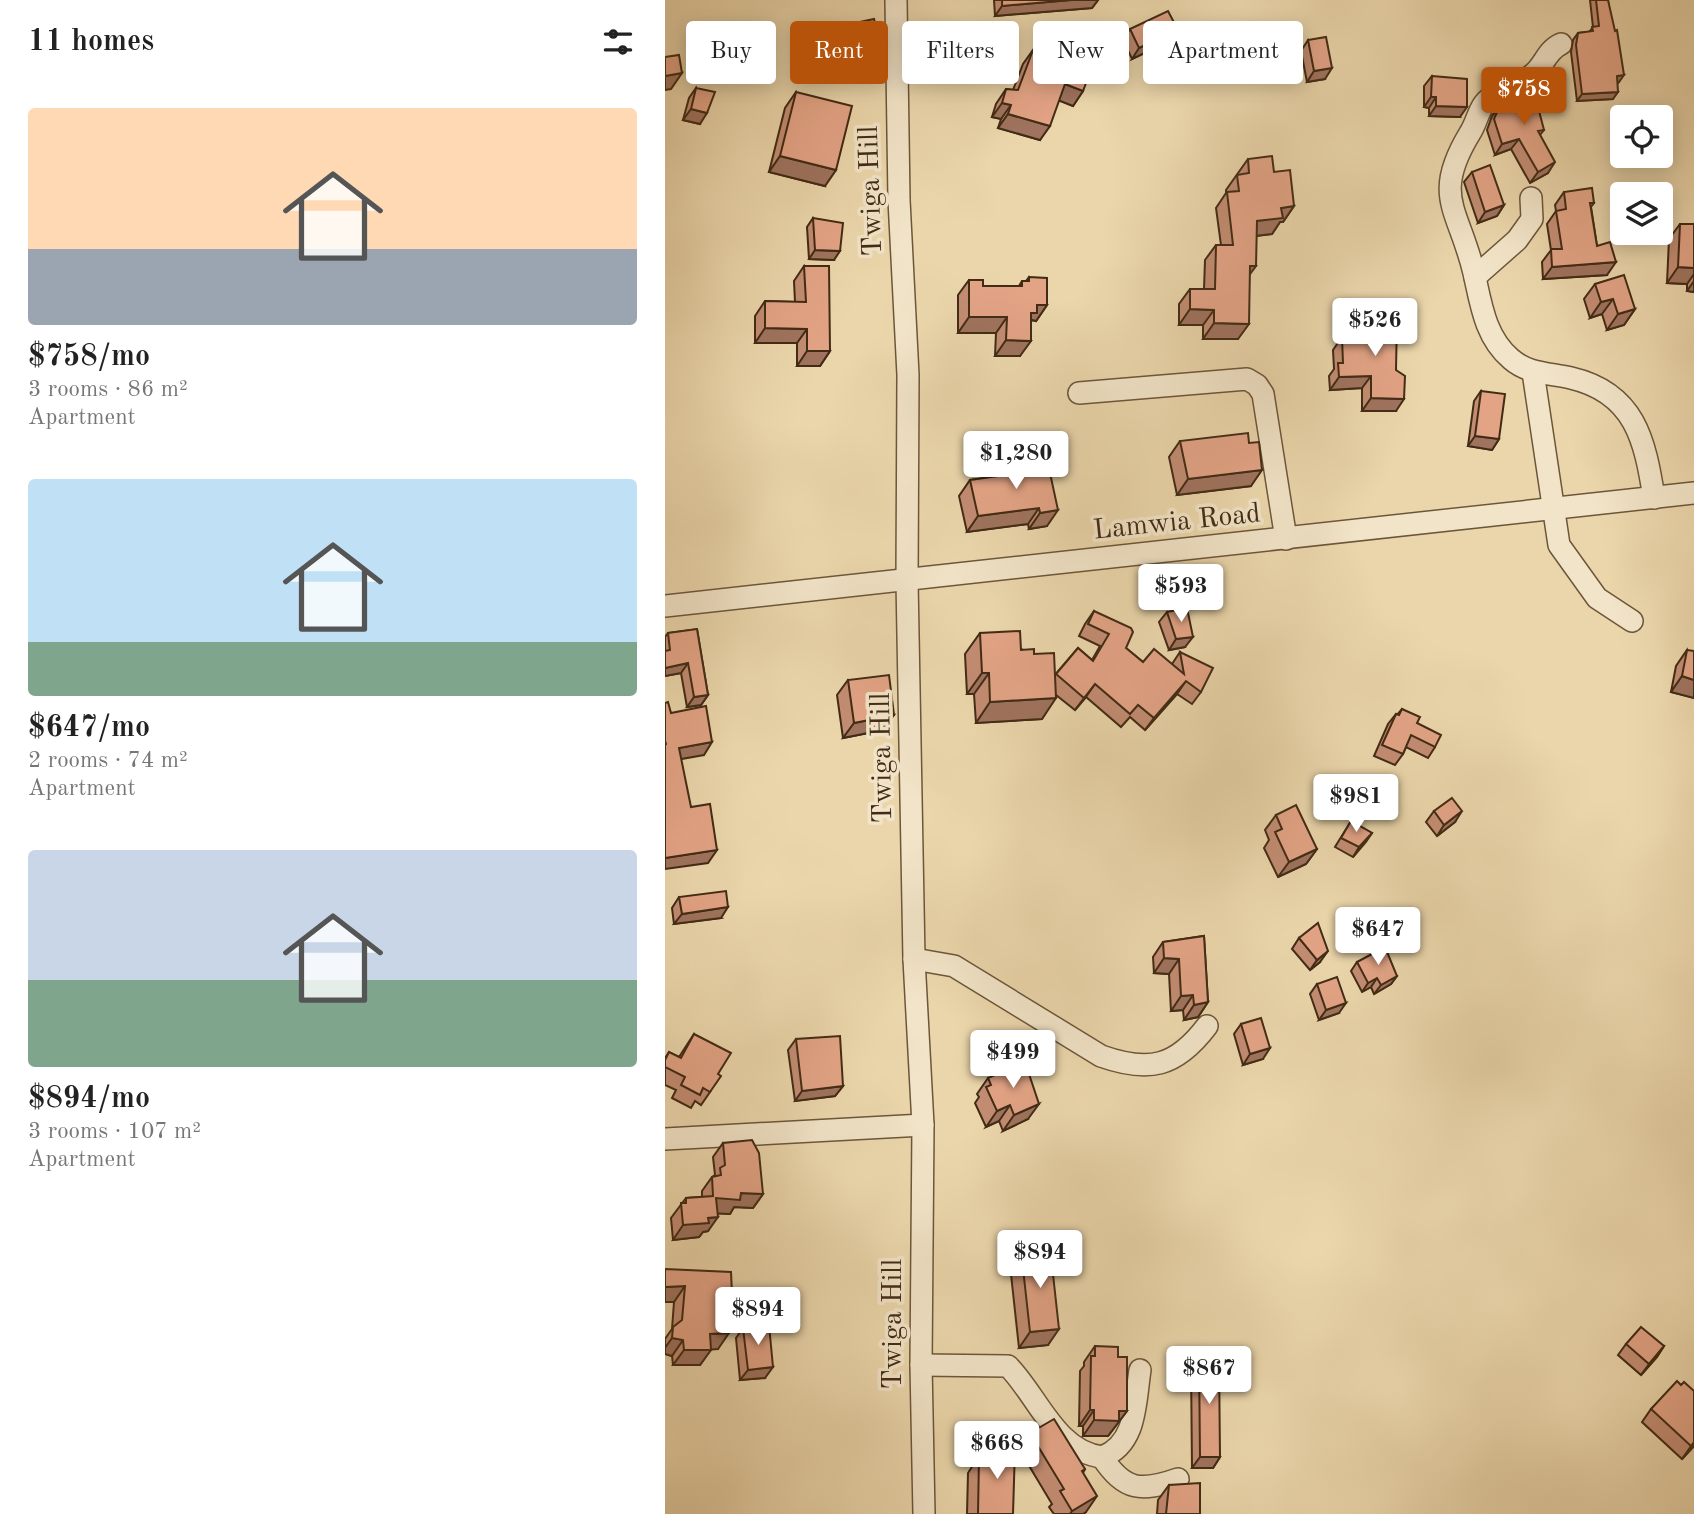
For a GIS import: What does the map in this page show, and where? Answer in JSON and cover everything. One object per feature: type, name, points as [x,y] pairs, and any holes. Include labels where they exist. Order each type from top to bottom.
[{"type":"street","name":"Twiga Hill","points":[[896,0],[899,200],[908,375],[907,581],[914,959],[923,1125],[921,1364],[924,1514]]},
{"type":"street","points":[[1561,44],[1551,48],[1532,76],[1507,87],[1484,103],[1456,155],[1449,180],[1453,210],[1490,332],[1511,359],[1533,372],[1570,377],[1602,387],[1635,419],[1648,457],[1654,498]]},
{"type":"street","points":[[1475,277],[1517,240],[1532,219],[1531,198]]},
{"type":"street","points":[[1533,372],[1559,545],[1597,598],[1632,621]]},
{"type":"street","points":[[1079,393],[1247,379],[1258,384],[1263,394],[1286,539]]},
{"type":"street","name":"Lamwia Road","points":[[665,606],[1694,493]]},
{"type":"street","points":[[914,959],[954,966],[1101,1056],[1126,1065],[1158,1064],[1189,1050],[1207,1026]]},
{"type":"street","points":[[665,1139],[923,1125]]},
{"type":"street","points":[[921,1364],[1008,1366],[1045,1419],[1087,1455],[1102,1457],[1121,1445],[1132,1427],[1140,1370]]},
{"type":"street","points":[[1102,1457],[1116,1479],[1135,1486],[1158,1486],[1178,1479]]},
{"type":"building","points":[[1002,0],[1071,0],[1002,6]]},
{"type":"building","points":[[1596,0],[1608,0],[1615,31],[1617,30],[1624,75],[1617,76],[1618,92],[1582,94],[1576,45],[1578,33],[1593,31],[1592,27],[1599,26]]},
{"type":"building","points":[[1168,11],[1173,21],[1147,21]]},
{"type":"building","points":[[1143,23],[1143,46],[1139,48],[1130,29]]},
{"type":"building","points":[[1326,37],[1332,68],[1314,71],[1308,40]]},
{"type":"building","points":[[1033,50],[1033,84],[1065,84],[1050,126],[1008,114],[1011,105],[1002,103],[1006,89],[1018,90]]},
{"type":"building","points":[[679,55],[682,73],[665,76],[665,57]]},
{"type":"building","points":[[1432,76],[1467,79],[1467,107],[1436,106],[1436,97],[1431,97]]},
{"type":"building","points":[[1065,84],[1086,84],[1083,91]]},
{"type":"building","points":[[1532,84],[1544,130],[1538,131],[1555,162],[1538,172],[1519,139],[1502,144],[1494,119],[1500,105],[1517,100],[1515,92]]},
{"type":"building","points":[[696,88],[715,92],[707,113],[691,109]]},
{"type":"building","points":[[796,92],[852,106],[836,170],[780,156]]},
{"type":"building","points":[[1272,156],[1274,172],[1290,170],[1294,206],[1281,208],[1283,218],[1257,221],[1256,266],[1250,266],[1249,324],[1214,323],[1214,310],[1190,309],[1190,289],[1215,289],[1216,245],[1233,245],[1227,192],[1239,191],[1237,175],[1249,173],[1248,159]]},
{"type":"building","points":[[1490,165],[1504,205],[1485,212],[1472,172]]},
{"type":"building","points":[[1592,188],[1594,203],[1590,203],[1597,246],[1610,242],[1616,262],[1552,267],[1551,249],[1562,249],[1556,211],[1566,209],[1564,192]]},
{"type":"building","points":[[813,218],[843,223],[840,251],[815,250]]},
{"type":"building","points":[[1680,224],[1694,224],[1694,268],[1678,267]]},
{"type":"building","points":[[804,266],[829,266],[830,351],[807,351],[807,329],[765,328],[765,301],[806,302]]},
{"type":"building","points":[[1624,275],[1635,309],[1618,314],[1613,299],[1601,302],[1595,284]]},
{"type":"building","points":[[1029,277],[1047,278],[1047,305],[1037,305],[1037,313],[1031,313],[1031,341],[1006,340],[1007,317],[969,317],[969,280],[983,280],[983,286],[1022,286],[1022,281],[1029,281]]},
{"type":"building","points":[[1360,318],[1397,319],[1396,370],[1405,376],[1404,399],[1371,398],[1371,376],[1339,377],[1338,363],[1343,363],[1342,337],[1360,337]]},
{"type":"building","points":[[1481,391],[1505,394],[1499,439],[1475,436]]},
{"type":"building","points":[[1248,433],[1249,443],[1259,442],[1262,470],[1188,479],[1180,441]]},
{"type":"building","points":[[1045,461],[1058,510],[1040,513],[1039,508],[978,516],[970,480],[1020,473],[1018,465]]},
{"type":"building","points":[[1187,608],[1193,637],[1176,639],[1167,612]]},
{"type":"building","points":[[1094,611],[1131,628],[1133,632],[1126,648],[1143,662],[1154,649],[1184,674],[1180,652],[1213,668],[1201,692],[1186,681],[1154,718],[1138,705],[1130,714],[1095,684],[1084,698],[1056,674],[1078,648],[1093,661],[1109,634],[1088,624]]},
{"type":"building","points":[[697,629],[708,695],[694,697],[688,663],[665,668],[665,651],[670,650],[668,633]]},
{"type":"building","points":[[1020,631],[1021,650],[1034,649],[1034,654],[1054,653],[1056,698],[990,702],[989,673],[982,673],[980,633]]},
{"type":"building","points":[[1687,650],[1694,651],[1694,680],[1682,676]]},
{"type":"building","points":[[889,675],[894,715],[854,723],[848,680]]},
{"type":"building","points":[[668,702],[671,713],[706,706],[712,742],[679,748],[691,807],[710,804],[717,850],[665,858],[665,703]]},
{"type":"building","points":[[1402,709],[1420,717],[1417,723],[1441,735],[1435,747],[1411,735],[1403,754],[1382,745],[1396,714],[1399,715]]},
{"type":"building","points":[[1452,798],[1462,811],[1444,825],[1434,811]]},
{"type":"building","points":[[1296,805],[1317,849],[1289,862],[1275,832],[1282,829],[1276,815]]},
{"type":"building","points":[[1351,821],[1372,833],[1359,847],[1341,838]]},
{"type":"building","points":[[726,891],[728,907],[682,914],[679,897]]},
{"type":"building","points":[[1318,923],[1328,951],[1317,960],[1299,938]]},
{"type":"building","points":[[1204,936],[1208,1002],[1194,1005],[1193,995],[1181,996],[1179,959],[1164,958],[1163,942]]},
{"type":"building","points":[[1385,947],[1397,976],[1381,985],[1377,978],[1368,983],[1357,962]]},
{"type":"building","points":[[1337,977],[1346,1003],[1326,1010],[1317,984]]},
{"type":"building","points":[[1261,1018],[1270,1048],[1250,1054],[1241,1024]]},
{"type":"building","points":[[694,1034],[731,1053],[710,1092],[703,1088],[700,1095],[681,1085],[685,1077],[665,1067],[669,1052],[681,1058]]},
{"type":"building","points":[[840,1036],[843,1086],[802,1091],[796,1039]]},
{"type":"building","points":[[1025,1062],[1039,1104],[1014,1115],[1010,1105],[997,1111],[986,1087],[991,1085],[988,1078]]},
{"type":"building","points":[[752,1140],[759,1153],[763,1194],[741,1193],[740,1200],[716,1198],[718,1217],[708,1218],[709,1223],[683,1225],[681,1203],[686,1203],[686,1198],[713,1196],[712,1177],[721,1175],[720,1168],[725,1165],[723,1143]]},
{"type":"building","points":[[1050,1247],[1059,1329],[1030,1332],[1021,1250]]},
{"type":"building","points":[[665,1269],[731,1272],[732,1294],[723,1292],[729,1333],[710,1334],[711,1350],[684,1350],[683,1340],[672,1338],[673,1327],[682,1320],[685,1286],[665,1287]]},
{"type":"building","points":[[769,1325],[773,1367],[748,1370],[743,1328]]},
{"type":"building","points":[[1641,1327],[1664,1346],[1649,1364],[1626,1344]]},
{"type":"building","points":[[1095,1346],[1118,1347],[1118,1357],[1127,1357],[1127,1411],[1119,1411],[1119,1421],[1094,1420],[1094,1410],[1090,1410],[1091,1356],[1095,1356]]},
{"type":"building","points":[[1199,1354],[1216,1354],[1216,1360],[1219,1360],[1220,1457],[1200,1457]]},
{"type":"building","points":[[1677,1381],[1681,1385],[1684,1382],[1694,1391],[1694,1442],[1691,1446],[1651,1409]]},
{"type":"building","points":[[1054,1419],[1085,1469],[1082,1471],[1097,1496],[1072,1511],[1060,1491],[1064,1489],[1030,1433]]},
{"type":"building","points":[[984,1448],[1015,1448],[1013,1514],[978,1514],[979,1458],[984,1458]]},
{"type":"building","points":[[1200,1483],[1200,1514],[1166,1514],[1169,1485]]}]
